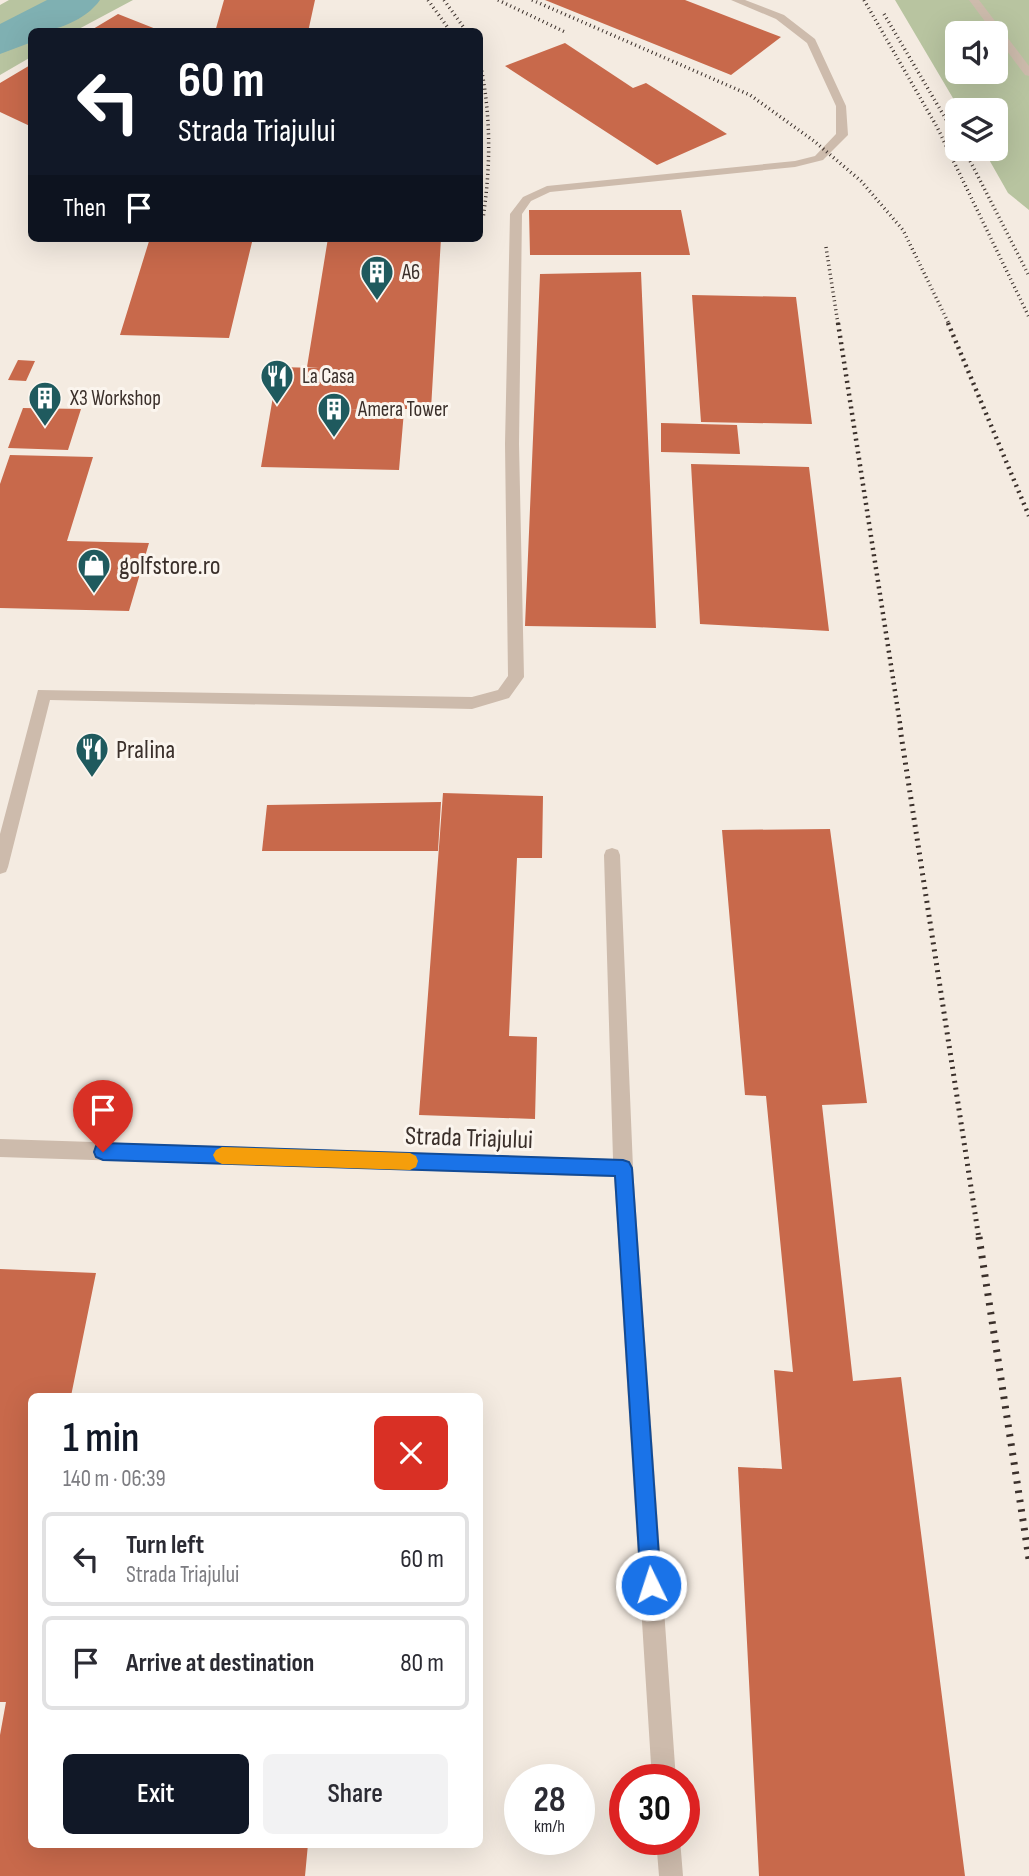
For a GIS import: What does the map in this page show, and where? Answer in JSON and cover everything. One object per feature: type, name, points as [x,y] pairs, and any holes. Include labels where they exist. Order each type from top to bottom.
[{"type":"street","points":[[0,867],[44,694],[472,704],[503,694],[516,677],[512,444],[516,214],[527,199],[547,189],[795,164],[819,158],[842,135],[841,106],[811,41],[780,17],[736,0]]},
{"type":"street","points":[[974,0],[1029,73]]},
{"type":"street","points":[[611,855],[623,1168],[663,1764]]},
{"type":"street","name":"Strada Triajului","points":[[0,1148],[623,1168]]},
{"type":"street","points":[[669,1855],[671,1876]]},
{"type":"green space","points":[[9,0],[133,0],[81,28],[28,28],[28,59],[0,75],[0,5]]},
{"type":"green space","points":[[895,0],[1029,0],[1029,210],[1008,193],[990,161],[1008,161],[1008,98],[953,98]]},
{"type":"building","points":[[224,0],[315,0],[309,28],[216,28]]},
{"type":"building","points":[[545,0],[685,0],[781,37],[731,75]]},
{"type":"building","points":[[118,14],[153,28],[95,28]]},
{"type":"building","points":[[565,43],[633,88],[646,83],[727,134],[657,165],[505,66]]},
{"type":"building","points":[[28,66],[28,125],[0,112],[0,83]]},
{"type":"building","points":[[529,210],[681,210],[690,255],[530,255]]},
{"type":"building","points":[[149,242],[252,242],[229,338],[120,335]]},
{"type":"building","name":"A6","points":[[327,242],[441,242],[431,409],[349,409],[404,411],[399,470],[261,467],[278,367],[319,368],[307,367]]},
{"type":"building","points":[[641,272],[656,628],[525,626],[540,274]]},
{"type":"building","points":[[692,295],[796,297],[812,424],[701,422]]},
{"type":"building","points":[[18,360],[35,361],[26,381],[8,380]]},
{"type":"building","name":"X3 Workshop","points":[[23,408],[81,409],[68,450],[8,448]]},
{"type":"building","points":[[661,423],[737,425],[740,454],[661,452]]},
{"type":"building","points":[[10,455],[93,457],[67,541],[149,543],[129,611],[0,608],[0,484]]},
{"type":"building","points":[[691,464],[809,467],[829,631],[700,624]]},
{"type":"building","points":[[443,793],[543,796],[542,858],[517,858],[509,1036],[537,1037],[535,1119],[419,1115]]},
{"type":"building","points":[[441,802],[438,851],[262,851],[267,805]]},
{"type":"building","points":[[830,829],[867,1103],[822,1105],[853,1381],[901,1377],[965,1876],[759,1876],[738,1467],[782,1469],[774,1370],[793,1372],[766,1096],[745,1095],[722,830]]},
{"type":"building","points":[[0,1269],[96,1273],[72,1393],[28,1393],[28,1848],[308,1848],[305,1876],[0,1876],[0,1735],[6,1702],[0,1702]]},
{"type":"waterway","points":[[0,41],[79,0]]},
{"type":"railway","points":[[428,0],[448,28]]},
{"type":"railway","points":[[444,0],[464,28]]},
{"type":"railway","points":[[498,0],[565,32]]},
{"type":"railway","points":[[532,0],[750,95],[814,141],[861,181],[903,230],[949,324]]},
{"type":"railway","points":[[864,0],[937,127],[1029,317]]},
{"type":"railway","points":[[884,14],[945,118]]},
{"type":"railway","points":[[483,82],[489,140],[483,218]]},
{"type":"railway","points":[[970,161],[1029,276]]},
{"type":"railway","points":[[826,247],[838,324]]},
{"type":"railway","points":[[838,323],[901,730]]},
{"type":"railway","points":[[948,323],[1029,516]]},
{"type":"railway","points":[[900,728],[979,1239]]},
{"type":"railway","points":[[979,1237],[1029,1559]]},
{"type":"slow traffic","points":[[222,1155],[410,1161]]},
{"type":"place","name":"A6","points":[[377,302]]},
{"type":"place","name":"La Casa","points":[[277,406]]},
{"type":"place","name":"X3 Workshop","points":[[45,428]]},
{"type":"place","name":"Amera Tower","points":[[334,439]]},
{"type":"place","name":"golfstore.ro","points":[[94,595]]},
{"type":"place","name":"Pralina","points":[[92,779]]},
{"type":"route","points":[[103,1152],[623,1168],[651,1585]]}]
